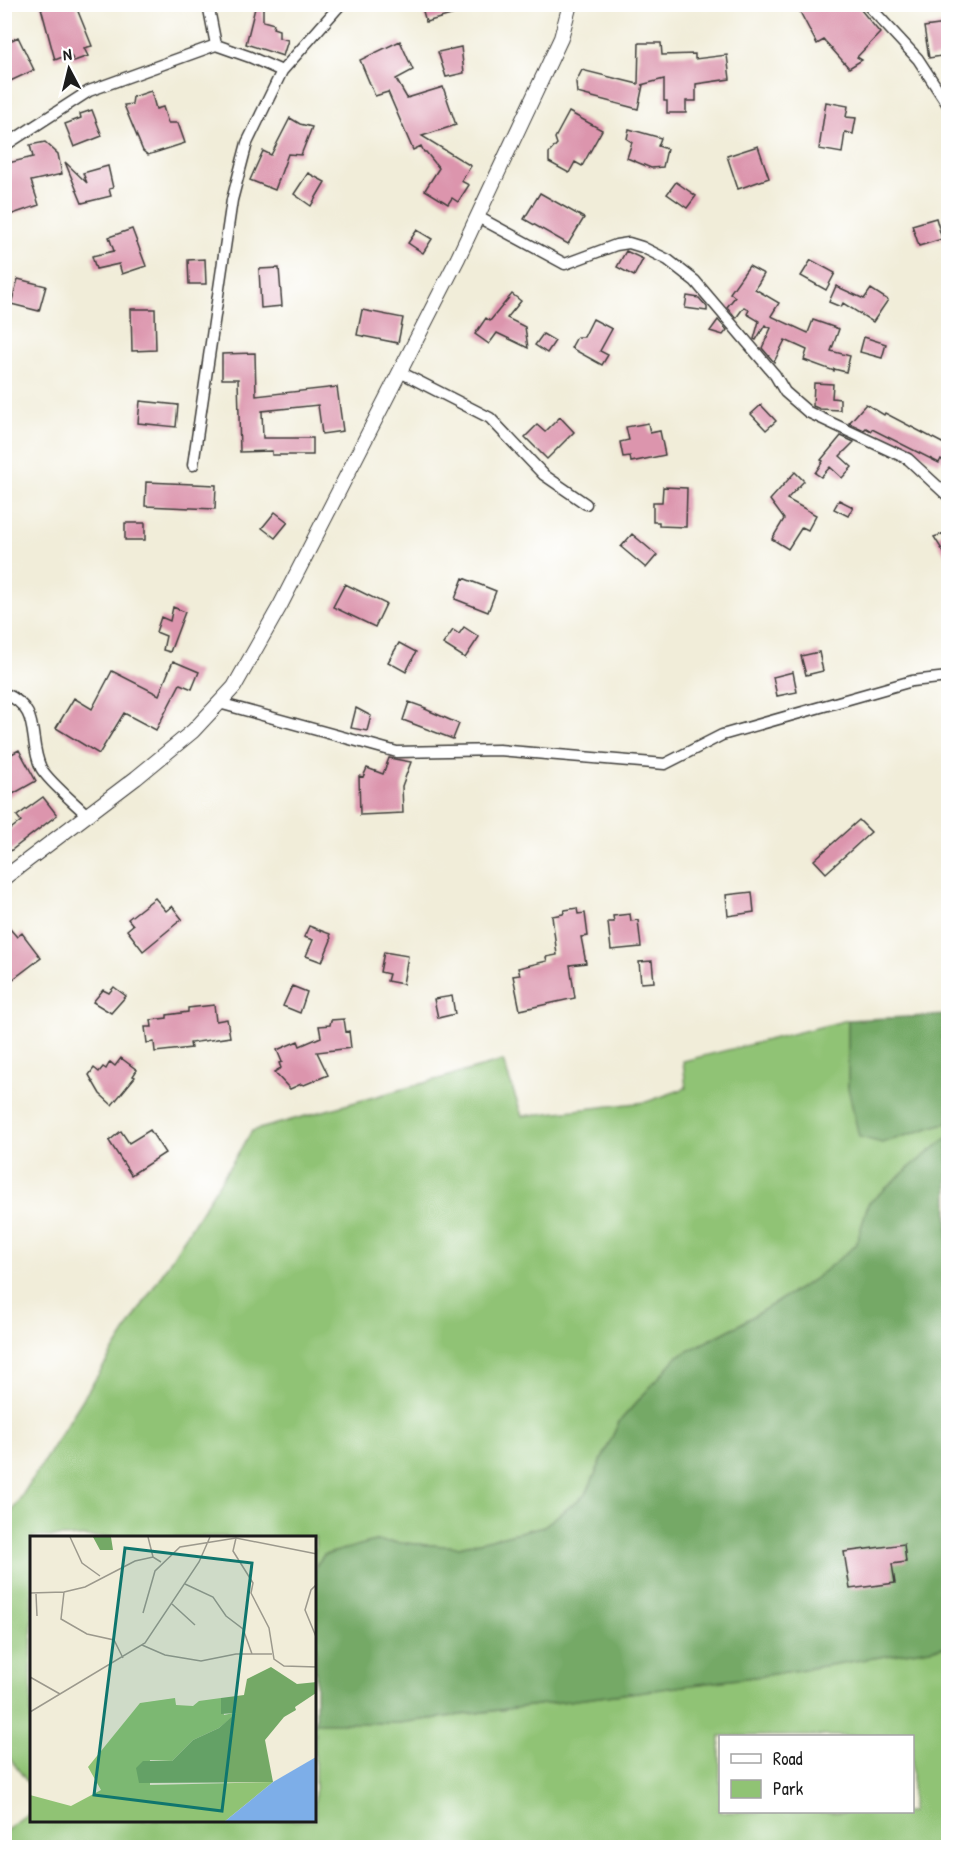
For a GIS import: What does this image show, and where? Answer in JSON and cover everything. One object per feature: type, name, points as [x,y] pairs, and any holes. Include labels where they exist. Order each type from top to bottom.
[{"type":"street","points":[[208,4],[216,45]]},
{"type":"street","points":[[193,465],[232,200],[247,142],[282,71],[341,4]]},
{"type":"street","points":[[4,878],[136,778],[193,731],[234,687],[281,604],[478,217],[561,38],[570,4]]},
{"type":"street","points":[[867,4],[918,59],[948,105]]},
{"type":"street","points":[[4,146],[89,91],[216,45],[282,71]]},
{"type":"street","points":[[478,217],[565,264],[616,245],[629,243],[668,260],[695,281],[775,375],[785,392],[808,412],[908,459],[948,496]]},
{"type":"street","points":[[400,372],[490,418],[544,475],[586,504]]},
{"type":"street","points":[[219,703],[397,752],[499,750],[665,764],[722,735],[912,681],[948,677]]},
{"type":"street","points":[[4,693],[24,706],[32,720],[36,755],[42,771],[87,815]]},
{"type":"green space","points":[[948,1015],[948,1122],[882,1143],[859,1137],[848,1088],[848,1020]]},
{"type":"green space","points":[[848,1020],[848,1088],[882,1143],[948,1122],[948,1137],[868,1204],[857,1245],[813,1280],[737,1326],[678,1356],[619,1422],[586,1494],[544,1526],[459,1547],[375,1541],[324,1555],[316,1566],[316,1536],[30,1536],[30,1786],[5,1752],[4,1524],[252,1131],[503,1061],[522,1116],[646,1102],[686,1088],[683,1061]]},
{"type":"green space","points":[[948,1137],[948,1646],[761,1676],[399,1723],[316,1723],[316,1566],[324,1555],[375,1541],[459,1547],[544,1526],[586,1494],[619,1422],[678,1356],[737,1326],[813,1280],[856,1245],[868,1204]]},
{"type":"green space","points":[[948,1646],[948,1847],[5,1848],[4,1832],[30,1813],[30,1822],[316,1822],[316,1722],[399,1723],[761,1676]]},
{"type":"building","points":[[40,4],[75,4],[92,46],[84,48],[88,56],[74,61],[70,54],[55,60]]},
{"type":"building","points":[[256,4],[263,4],[263,21],[274,24],[273,28],[279,30],[279,38],[288,40],[283,56],[246,44]]},
{"type":"building","points":[[421,4],[476,4],[476,8],[426,22]]},
{"type":"building","points":[[807,4],[856,4],[880,33],[857,57],[862,60],[849,68],[824,40],[817,44],[799,10]]},
{"type":"building","points":[[946,24],[948,55],[929,58],[924,27]]},
{"type":"building","points":[[18,37],[34,70],[4,84],[4,44]]},
{"type":"building","points":[[400,41],[413,70],[396,79],[407,98],[443,87],[456,125],[422,136],[471,166],[461,181],[469,185],[458,202],[452,198],[448,204],[425,190],[439,168],[421,146],[413,150],[388,92],[375,96],[360,60]]},
{"type":"building","points":[[639,43],[661,43],[662,55],[695,54],[695,59],[727,55],[730,79],[696,84],[696,101],[686,101],[686,113],[667,113],[667,101],[664,101],[664,79],[641,85],[643,85],[638,109],[577,93],[576,82],[582,70],[638,84]]},
{"type":"building","points":[[461,47],[464,73],[446,77],[438,52]]},
{"type":"building","points":[[151,91],[156,109],[163,107],[168,123],[178,123],[185,143],[148,155],[143,151],[124,105],[132,104],[133,97]]},
{"type":"building","points":[[826,102],[848,106],[846,117],[856,118],[853,134],[845,132],[842,153],[819,149]]},
{"type":"building","points":[[92,110],[102,136],[74,147],[65,124],[81,118],[80,114]]},
{"type":"building","points":[[569,112],[602,130],[582,166],[575,162],[569,173],[549,162],[549,153],[557,144],[555,138]]},
{"type":"building","points":[[290,118],[312,127],[301,155],[288,154],[275,190],[250,180],[263,151],[271,155]]},
{"type":"building","points":[[629,129],[661,138],[658,146],[667,149],[663,167],[651,168],[627,158],[632,142],[627,139]]},
{"type":"building","points":[[45,142],[58,154],[62,174],[31,181],[39,205],[4,217],[4,164],[33,157],[30,145]]},
{"type":"building","points":[[758,146],[769,178],[738,189],[727,156]]},
{"type":"building","points":[[65,162],[87,183],[83,173],[108,166],[113,188],[109,189],[111,196],[82,203]]},
{"type":"building","points":[[308,173],[325,182],[311,206],[294,194]]},
{"type":"building","points":[[676,182],[696,196],[687,208],[667,194]]},
{"type":"building","points":[[540,193],[584,218],[568,244],[524,219]]},
{"type":"building","points":[[936,218],[942,239],[919,246],[912,225]]},
{"type":"building","points":[[132,229],[146,266],[122,274],[119,264],[96,269],[92,256],[114,251],[109,237]]},
{"type":"building","points":[[417,230],[432,239],[423,253],[408,243]]},
{"type":"building","points":[[626,251],[643,259],[634,276],[617,267]]},
{"type":"building","points":[[205,259],[206,284],[189,284],[188,260]]},
{"type":"building","points":[[811,260],[835,273],[826,290],[801,276]]},
{"type":"building","points":[[749,266],[764,274],[755,289],[779,303],[771,316],[808,333],[813,320],[839,329],[831,351],[850,356],[846,372],[834,369],[834,371],[804,360],[807,350],[785,340],[774,362],[762,348],[771,328],[765,325],[756,340],[754,339],[759,321],[747,314],[749,310],[744,307],[736,318],[727,307],[735,297],[730,293]]},
{"type":"building","points":[[279,268],[282,306],[261,308],[259,269]]},
{"type":"building","points":[[18,279],[46,286],[39,311],[11,304]]},
{"type":"building","points":[[836,286],[864,299],[871,289],[888,300],[873,322],[843,303],[841,307],[829,302]]},
{"type":"building","points":[[512,294],[521,301],[507,318],[525,327],[528,348],[497,333],[489,344],[475,334],[486,318],[490,321]]},
{"type":"building","points":[[687,296],[699,298],[707,307],[707,311],[685,308]]},
{"type":"building","points":[[131,309],[155,309],[156,350],[132,351]]},
{"type":"building","points":[[362,310],[403,318],[398,343],[357,335]]},
{"type":"building","points":[[593,319],[612,329],[600,351],[608,355],[602,365],[571,348],[577,337],[584,337]]},
{"type":"building","points":[[718,320],[727,330],[723,335],[710,331]]},
{"type":"building","points":[[543,334],[555,341],[547,353],[535,345]]},
{"type":"building","points":[[864,337],[886,344],[882,358],[860,352]]},
{"type":"building","points":[[255,353],[256,396],[337,387],[343,431],[322,434],[318,405],[262,411],[263,438],[313,438],[313,455],[272,455],[272,451],[240,452],[238,379],[222,379],[222,354]]},
{"type":"building","points":[[814,383],[833,384],[832,398],[840,399],[840,410],[820,409],[813,406]]},
{"type":"building","points":[[140,401],[178,405],[176,427],[138,423]]},
{"type":"building","points":[[866,404],[948,446],[948,466],[941,459],[939,463],[872,429],[871,431],[866,428],[864,430],[849,423]]},
{"type":"building","points":[[761,405],[776,421],[766,430],[751,414]]},
{"type":"building","points":[[560,417],[574,432],[547,459],[525,437],[537,425],[545,432]]},
{"type":"building","points":[[648,423],[650,433],[660,431],[665,455],[631,462],[630,456],[623,457],[620,442],[629,440],[626,427]]},
{"type":"building","points":[[841,436],[854,442],[840,456],[852,467],[842,478],[830,467],[821,477],[815,473],[823,461],[821,460]]},
{"type":"building","points":[[795,472],[804,481],[787,499],[816,515],[808,530],[802,527],[788,549],[772,539],[784,519],[770,500]]},
{"type":"building","points":[[146,482],[216,485],[215,509],[145,506]]},
{"type":"building","points":[[663,487],[687,488],[686,527],[659,526],[659,522],[653,522],[653,502],[662,502]]},
{"type":"building","points":[[839,500],[853,507],[848,516],[834,509]]},
{"type":"building","points":[[275,512],[288,522],[275,538],[262,528]]},
{"type":"building","points":[[125,523],[145,523],[145,540],[125,540]]},
{"type":"building","points":[[948,532],[948,559],[934,537]]},
{"type":"building","points":[[632,534],[657,555],[646,568],[621,547]]},
{"type":"building","points":[[463,578],[496,591],[488,612],[455,599]]},
{"type":"building","points":[[345,584],[386,604],[375,627],[333,607]]},
{"type":"building","points":[[173,607],[185,612],[170,652],[163,650],[166,636],[156,632],[161,617],[170,621]]},
{"type":"building","points":[[464,627],[479,637],[465,658],[443,644],[453,630],[459,634]]},
{"type":"building","points":[[399,643],[416,652],[406,672],[388,662]]},
{"type":"building","points":[[819,652],[823,671],[806,675],[801,656]]},
{"type":"building","points":[[173,661],[199,672],[192,689],[180,684],[156,730],[124,713],[99,754],[56,728],[74,698],[92,709],[112,671],[159,695]]},
{"type":"building","points":[[793,672],[797,692],[777,696],[773,677]]},
{"type":"building","points":[[409,702],[459,724],[453,739],[403,720]]},
{"type":"building","points":[[356,708],[371,716],[367,731],[351,728]]},
{"type":"building","points":[[19,750],[36,781],[4,799],[4,758]]},
{"type":"building","points":[[389,758],[411,762],[402,786],[403,813],[360,815],[359,776],[363,777],[367,768],[383,774]]},
{"type":"building","points":[[43,797],[57,815],[4,856],[4,834],[21,821],[17,816]]},
{"type":"building","points":[[859,820],[871,832],[826,873],[814,860]]},
{"type":"building","points":[[752,892],[754,912],[728,916],[726,895]]},
{"type":"building","points":[[155,898],[166,911],[172,906],[182,919],[143,951],[127,930],[133,925],[128,919]]},
{"type":"building","points":[[577,908],[578,914],[585,913],[588,936],[581,937],[586,963],[570,965],[575,998],[520,1010],[513,976],[520,975],[518,968],[547,961],[546,957],[557,955],[552,916]]},
{"type":"building","points":[[630,914],[631,921],[638,920],[641,947],[611,950],[608,922],[614,922],[613,916]]},
{"type":"building","points":[[4,922],[17,937],[22,933],[41,958],[4,986]]},
{"type":"building","points":[[309,926],[330,934],[331,940],[322,962],[306,956],[313,940],[304,937]]},
{"type":"building","points":[[384,952],[408,956],[403,984],[387,981],[389,974],[380,972]]},
{"type":"building","points":[[652,961],[654,982],[641,983],[639,962]]},
{"type":"building","points":[[292,986],[307,992],[300,1013],[283,1006]]},
{"type":"building","points":[[114,987],[126,996],[111,1013],[93,1002],[103,990],[109,993]]},
{"type":"building","points":[[452,996],[455,1014],[438,1018],[434,999]]},
{"type":"building","points":[[214,1005],[216,1021],[227,1019],[230,1037],[190,1043],[191,1048],[155,1052],[154,1042],[147,1043],[145,1027],[152,1027],[151,1020],[188,1012],[188,1008]]},
{"type":"building","points":[[344,1019],[346,1032],[349,1031],[351,1048],[317,1052],[328,1075],[290,1089],[274,1072],[281,1068],[279,1063],[282,1062],[277,1050],[298,1041],[300,1046],[321,1037],[319,1026],[330,1025],[331,1020]]},
{"type":"building","points":[[121,1058],[137,1070],[133,1076],[135,1077],[112,1105],[100,1094],[89,1075],[94,1068],[99,1072],[103,1067],[106,1069],[110,1062],[115,1066]]},
{"type":"building","points":[[150,1130],[165,1153],[131,1175],[109,1141],[121,1131],[129,1143]]},
{"type":"building","points":[[904,1544],[906,1562],[892,1564],[895,1583],[850,1589],[844,1552]]}]
